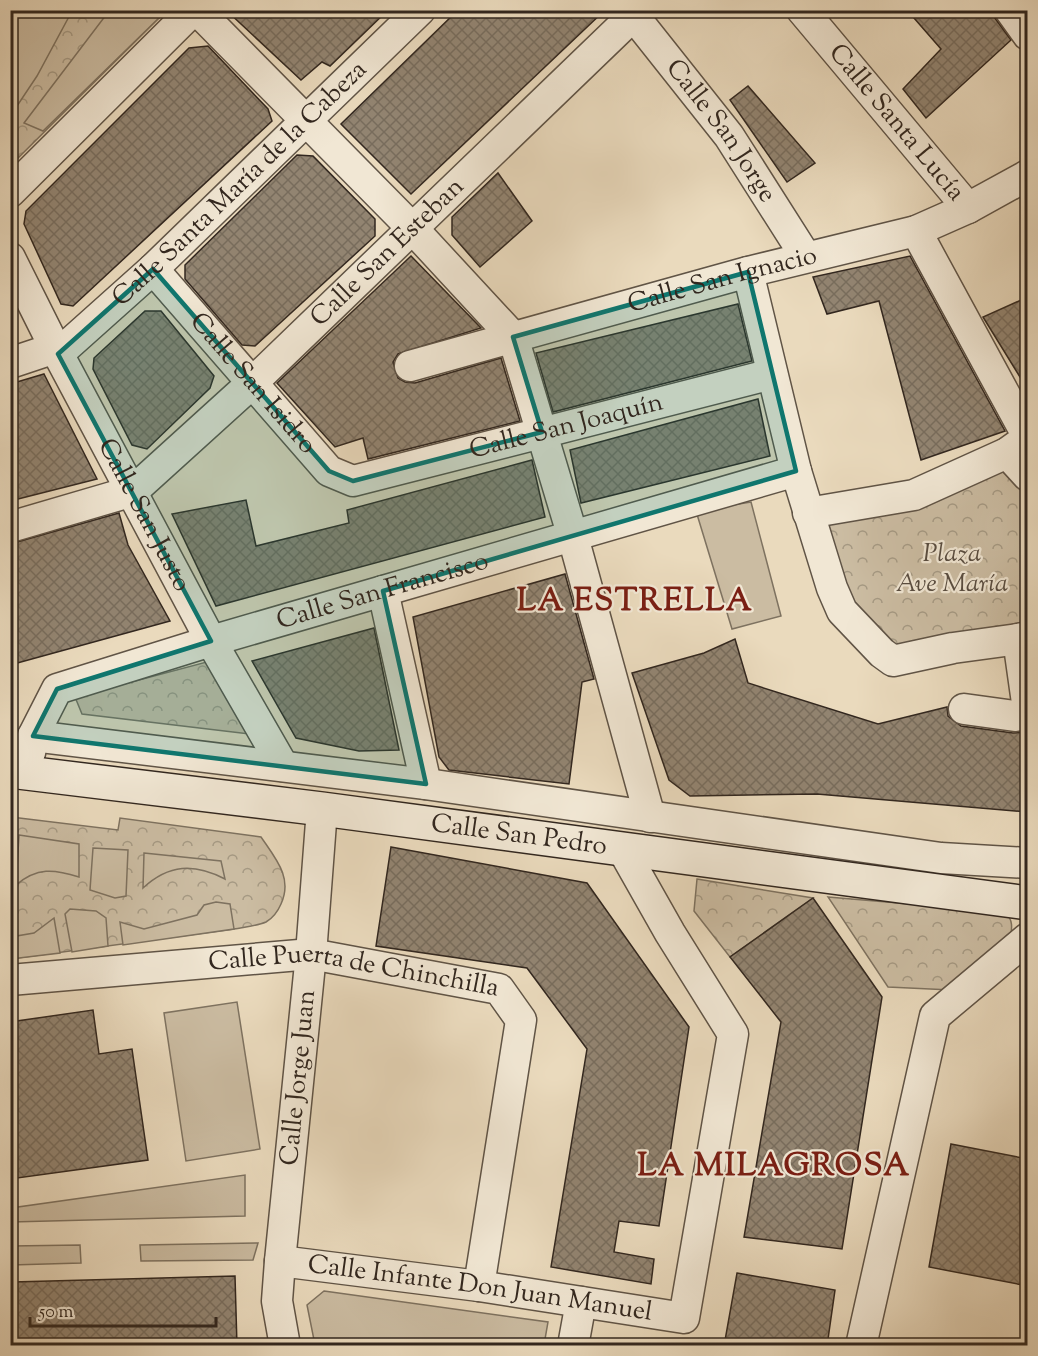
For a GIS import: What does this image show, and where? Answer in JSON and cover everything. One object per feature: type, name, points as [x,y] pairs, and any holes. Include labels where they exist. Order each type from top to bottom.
[{"type":"main road","name":"Calle San Pedro","points":[[18,772],[322,809],[1028,903]]},
{"type":"street","points":[[10,192],[195,10],[413,229],[513,337],[573,537],[650,817]]},
{"type":"street","name":"Calle Santa María de la Cabeza","points":[[56,351],[153,268],[420,10]]},
{"type":"street","name":"Calle Santa Lucía","points":[[802,10],[968,208]]},
{"type":"street","points":[[1010,10],[1028,35]]},
{"type":"street","name":"Calle San Esteban","points":[[133,491],[252,383],[634,12]]},
{"type":"street","name":"Calle San Jorge","points":[[634,12],[729,136],[806,257]]},
{"type":"street","name":"Calle San Ignacio","points":[[410,366],[748,272],[916,231],[968,208],[1028,175]]},
{"type":"street","points":[[916,231],[1020,443],[1028,476]]},
{"type":"street","name":"Calle San Justo","points":[[10,258],[56,351],[211,640],[283,766]]},
{"type":"street","name":"Calle San Isidro","points":[[153,268],[329,471],[353,481],[362,479]]},
{"type":"street","points":[[748,272],[796,471],[842,611],[882,653],[893,661],[953,648],[1023,638],[1028,712],[1016,716],[964,709]]},
{"type":"street","points":[[10,363],[56,351]]},
{"type":"street","name":"Calle San Joaquín","points":[[362,479],[772,374]]},
{"type":"street","points":[[808,513],[914,495],[1020,443]]},
{"type":"street","name":"Calle San Francisco","points":[[18,772],[33,735],[57,688],[211,640],[796,471]]},
{"type":"street","points":[[10,527],[133,491]]},
{"type":"street","points":[[383,591],[426,784]]},
{"type":"street","name":"Calle San Pedro","points":[[33,735],[426,784],[941,858],[1028,863]]},
{"type":"street","name":"Calle Jorge Juan","points":[[285,1346],[277,1301],[311,954],[322,809]]},
{"type":"street","name":"Calle Infante Don Juan Manuel","points":[[280,1261],[479,1286],[684,1318],[733,1034],[670,933],[623,850]]},
{"type":"street","points":[[861,1346],[935,1016],[1028,938]]},
{"type":"street","name":"Calle Puerta de Chinchilla","points":[[10,980],[311,954],[499,989],[521,1020],[479,1286]]},
{"type":"street","points":[[573,1346],[581,1302]]},
{"type":"highlighted area","points":[[153,269],[329,471],[353,481],[542,432],[513,337],[748,272],[796,471],[383,591],[426,784],[33,736],[57,689],[211,641],[58,354]]},
{"type":"green space","points":[[20,11],[166,11],[11,165],[11,31]]},
{"type":"green space","points":[[20,11],[72,11],[37,76],[11,115],[11,31]]},
{"type":"green space","points":[[109,11],[166,11],[43,131],[24,123]]},
{"type":"green space","name":"Plaza Ave María","points":[[998,459],[1027,494],[1027,630],[888,654],[842,601],[811,514]]},
{"type":"green space","points":[[751,502],[781,616],[732,629],[696,511]]},
{"type":"green space","points":[[214,660],[259,735],[82,714],[75,697]]},
{"type":"green space","points":[[11,817],[118,830],[120,818],[261,837],[281,869],[284,877],[284,895],[275,914],[266,922],[259,924],[11,959]]},
{"type":"green space","points":[[19,835],[79,844],[79,877],[62,872],[46,871],[31,875],[16,885]]},
{"type":"green space","points":[[93,848],[128,850],[126,896],[115,898],[90,890]]},
{"type":"green space","points":[[144,853],[221,861],[225,879],[203,870],[182,868],[162,874],[143,888]]},
{"type":"green space","points":[[697,879],[813,898],[730,957],[694,911]]},
{"type":"green space","points":[[828,897],[1004,912],[1011,921],[1010,940],[951,990],[888,987]]},
{"type":"green space","points":[[216,902],[230,904],[234,929],[123,945],[120,922],[144,929],[197,915],[204,905]]},
{"type":"green space","points":[[70,909],[96,911],[106,918],[108,946],[72,952],[65,914]]},
{"type":"green space","points":[[54,918],[60,953],[11,959],[11,937],[34,933]]},
{"type":"green space","points":[[237,1002],[260,1149],[186,1161],[164,1013]]},
{"type":"green space","points":[[245,1175],[245,1216],[11,1222],[11,1208]]},
{"type":"green space","points":[[258,1243],[253,1260],[141,1261],[140,1245]]},
{"type":"green space","points":[[80,1245],[81,1263],[11,1265],[11,1246]]},
{"type":"green space","points":[[324,1291],[548,1322],[544,1345],[315,1345],[307,1305]]},
{"type":"building","points":[[226,10],[388,10],[330,66],[322,62],[301,80]]},
{"type":"building","points":[[458,10],[605,10],[411,194],[341,124]]},
{"type":"building","points":[[907,10],[989,10],[1011,40],[926,118],[903,89],[941,49]]},
{"type":"building","points":[[208,46],[268,109],[272,121],[73,306],[61,304],[24,224],[26,211],[189,48]]},
{"type":"building","points":[[748,86],[815,163],[787,182],[730,100]]},
{"type":"building","points":[[297,155],[313,156],[375,219],[375,236],[255,346],[242,345],[185,279],[185,265]]},
{"type":"building","points":[[498,173],[532,221],[480,267],[452,235],[452,217]]},
{"type":"building","points":[[411,256],[481,328],[398,354],[393,362],[398,378],[405,382],[415,383],[501,358],[520,421],[368,459],[363,438],[335,447],[277,383]]},
{"type":"building","points":[[910,256],[1005,431],[921,460],[879,301],[827,314],[813,277]]},
{"type":"building","points":[[1028,297],[1028,390],[983,317]]},
{"type":"building","points":[[738,304],[752,361],[553,412],[536,353]]},
{"type":"building","points":[[145,311],[161,311],[214,376],[210,388],[147,449],[132,445],[93,369],[94,358]]},
{"type":"building","points":[[44,374],[97,479],[10,501],[10,384]]},
{"type":"building","points":[[758,399],[770,456],[581,503],[570,450]]},
{"type":"building","points":[[532,460],[545,517],[216,606],[172,514],[246,500],[256,546],[349,523],[347,510]]},
{"type":"building","points":[[119,513],[128,545],[170,621],[10,665],[10,544]]},
{"type":"building","points":[[565,574],[594,679],[582,682],[569,784],[449,770],[439,757],[413,617]]},
{"type":"building","points":[[374,628],[399,750],[359,751],[296,738],[252,661]]},
{"type":"building","points":[[735,639],[748,683],[878,724],[947,707],[948,716],[961,726],[1013,733],[1028,732],[1028,812],[817,794],[690,796],[669,780],[632,673],[704,653]]},
{"type":"building","points":[[391,847],[587,883],[689,1027],[659,1226],[619,1221],[614,1252],[654,1259],[651,1284],[551,1267],[587,1049],[527,968],[376,946]]},
{"type":"building","points":[[813,898],[882,997],[842,1249],[744,1237],[781,1022],[730,957]]},
{"type":"building","points":[[93,1010],[99,1054],[132,1049],[148,1160],[10,1179],[10,1022]]},
{"type":"building","points":[[951,1144],[1028,1159],[1028,1286],[929,1267]]},
{"type":"building","points":[[737,1273],[835,1290],[827,1346],[724,1346]]},
{"type":"building","points":[[235,1276],[237,1346],[14,1346],[13,1282]]},
{"type":"district","name":"LA ESTRELLA","points":[[635,602]]},
{"type":"district","name":"LA MILAGROSA","points":[[774,1167]]}]
